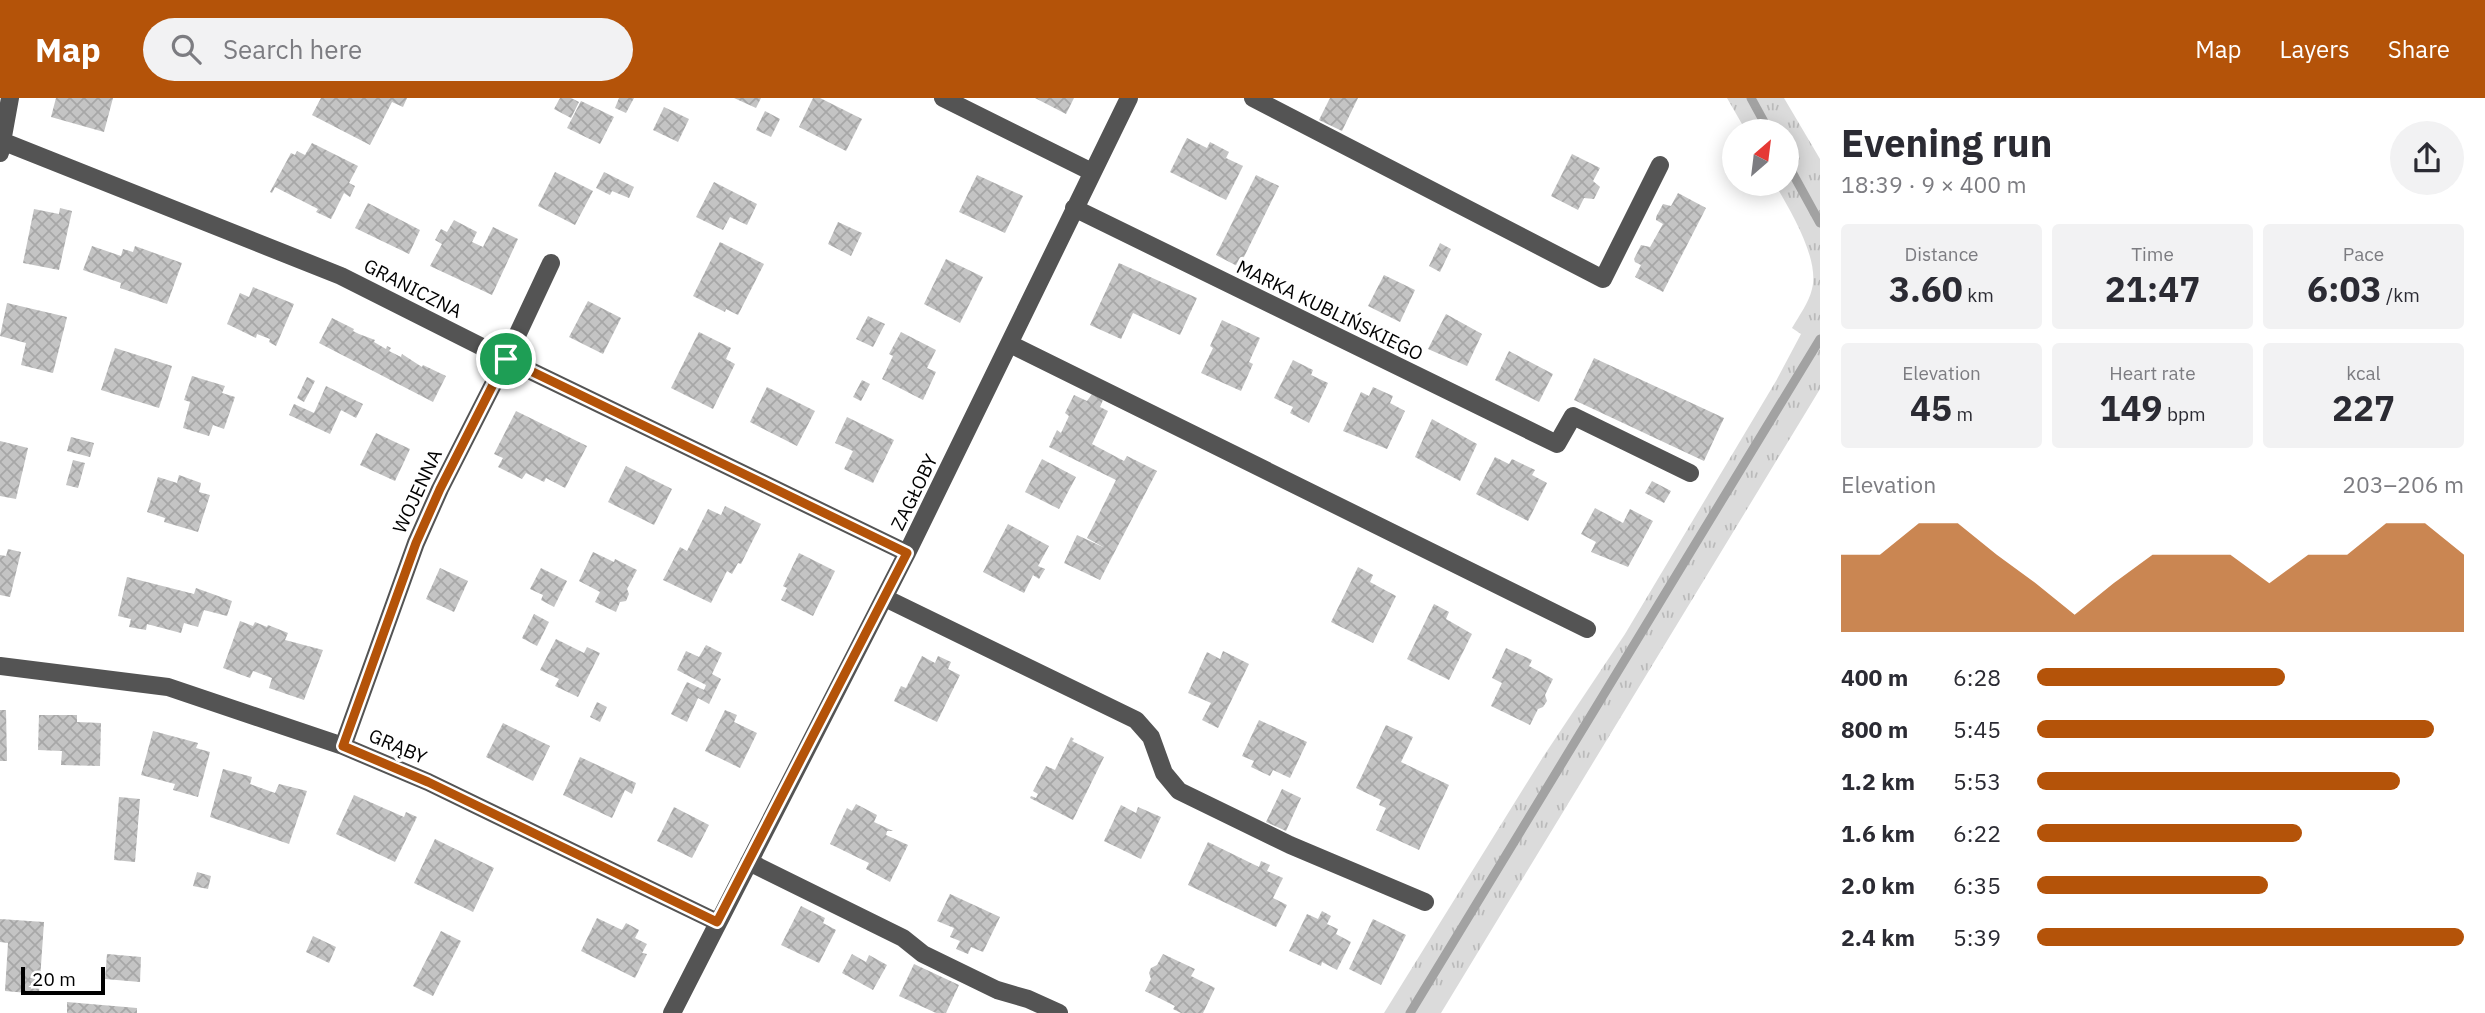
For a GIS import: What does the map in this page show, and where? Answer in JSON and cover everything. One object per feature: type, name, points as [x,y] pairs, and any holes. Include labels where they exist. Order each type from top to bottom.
[{"type":"street","points":[[1,147],[10,98]]},
{"type":"street","points":[[943,98],[1092,172]]},
{"type":"street","name":"ZAGŁOBY","points":[[672,1013],[885,598],[1129,98]]},
{"type":"street","points":[[1253,98],[1603,279],[1660,165]]},
{"type":"street","name":"GRANICZNA","points":[[1,147],[341,276],[907,553]]},
{"type":"street","name":"MARKA KUBLIŃSKIEGO","points":[[1074,208],[1557,444],[1573,416],[1690,474]]},
{"type":"street","name":"WOJENNA","points":[[343,746],[416,543],[551,263]]},
{"type":"street","points":[[1010,344],[1587,629]]},
{"type":"street","points":[[885,598],[1136,720],[1151,737],[1164,773],[1179,791],[1290,845],[1425,902]]},
{"type":"street","name":"GRĄBY","points":[[0,666],[168,687],[343,746],[428,782],[717,922]]},
{"type":"street","points":[[749,862],[903,938],[935,960],[997,990],[1028,999],[1059,1013]]},
{"type":"green space","points":[[1727,98],[1784,98],[1796,119],[1739,119]]},
{"type":"green space","points":[[1799,123],[1820,159],[1820,389],[1441,1013],[1384,1013],[1543,757],[1625,634],[1776,381],[1801,334],[1792,328],[1809,299],[1812,289],[1812,264],[1808,249],[1782,196],[1799,196]]},
{"type":"building","points":[[56,98],[113,98],[104,132],[51,117]]},
{"type":"building","points":[[321,98],[407,98],[403,107],[392,102],[370,145],[312,115]]},
{"type":"building","points":[[560,98],[571,98],[579,102],[571,118],[554,109]]},
{"type":"building","points":[[619,98],[634,98],[626,113],[615,108]]},
{"type":"building","points":[[734,98],[761,98],[756,108]]},
{"type":"building","points":[[813,98],[820,98],[862,119],[846,151],[799,127]]},
{"type":"building","points":[[1035,98],[1074,98],[1066,114]]},
{"type":"building","points":[[1330,98],[1358,98],[1342,131],[1319,120]]},
{"type":"building","points":[[581,101],[614,117],[600,144],[567,128]]},
{"type":"building","points":[[664,107],[689,119],[678,142],[653,130]]},
{"type":"building","points":[[765,111],[780,119],[771,137],[756,130]]},
{"type":"building","points":[[1187,138],[1207,148],[1210,142],[1229,152],[1226,158],[1243,166],[1226,200],[1170,172]]},
{"type":"building","points":[[312,143],[358,166],[349,183],[355,186],[350,197],[344,193],[331,219],[316,212],[318,209],[275,187],[272,193],[270,192],[291,153],[295,155],[297,151],[305,155]]},
{"type":"building","points":[[1572,154],[1600,168],[1593,181],[1600,187],[1594,199],[1584,198],[1578,210],[1551,196]]},
{"type":"building","points":[[555,172],[593,191],[575,225],[538,206]]},
{"type":"building","points":[[604,172],[634,187],[629,198],[612,191],[610,195],[596,188]]},
{"type":"building","points":[[977,175],[1023,196],[1005,233],[959,212]]},
{"type":"building","points":[[1256,175],[1279,186],[1239,267],[1216,255]]},
{"type":"building","points":[[714,182],[757,204],[747,225],[730,217],[723,230],[696,217]]},
{"type":"building","points":[[1678,193],[1706,208],[1663,292],[1635,277],[1641,265],[1634,259],[1641,245],[1650,247],[1663,224],[1656,220],[1656,217],[1663,204],[1671,206]]},
{"type":"building","points":[[368,203],[420,230],[409,254],[355,228]]},
{"type":"building","points":[[60,208],[72,211],[59,270],[23,263],[34,209],[59,214]]},
{"type":"building","points":[[454,220],[477,232],[472,242],[483,247],[493,227],[518,239],[492,295],[430,266],[442,244],[435,240],[441,229],[447,232]]},
{"type":"building","points":[[838,222],[862,233],[851,256],[828,244]]},
{"type":"building","points":[[720,242],[764,264],[738,315],[726,309],[725,312],[693,296]]},
{"type":"building","points":[[1440,243],[1451,249],[1440,272],[1429,266]]},
{"type":"building","points":[[92,246],[121,256],[123,249],[133,252],[135,246],[182,263],[167,304],[120,288],[121,283],[83,270]]},
{"type":"building","points":[[946,259],[983,277],[960,323],[924,304]]},
{"type":"building","points":[[1119,263],[1197,298],[1180,335],[1133,313],[1121,339],[1090,325]]},
{"type":"building","points":[[1384,275],[1415,290],[1400,322],[1368,306]]},
{"type":"building","points":[[253,287],[294,304],[276,346],[269,342],[270,339],[257,334],[256,338],[227,324],[240,293],[249,297]]},
{"type":"building","points":[[588,301],[621,318],[603,354],[569,337]]},
{"type":"building","points":[[7,303],[67,317],[53,373],[21,365],[26,343],[0,336]]},
{"type":"building","points":[[1446,314],[1482,334],[1467,366],[1428,349]]},
{"type":"building","points":[[868,316],[885,324],[873,347],[856,339]]},
{"type":"building","points":[[332,318],[375,340],[374,342],[386,349],[387,346],[391,348],[389,351],[401,357],[402,354],[422,367],[423,365],[446,376],[433,402],[319,343]]},
{"type":"building","points":[[1222,320],[1260,338],[1249,362],[1253,364],[1241,391],[1201,373]]},
{"type":"building","points":[[699,332],[731,348],[726,359],[735,364],[713,409],[671,388]]},
{"type":"building","points":[[901,332],[936,350],[927,368],[936,372],[923,400],[882,379],[893,356],[889,354]]},
{"type":"building","points":[[115,348],[172,366],[159,408],[101,390]]},
{"type":"building","points":[[1509,351],[1553,374],[1539,402],[1495,380]]},
{"type":"building","points":[[1594,358],[1724,418],[1704,461],[1574,400]]},
{"type":"building","points":[[1293,360],[1313,370],[1311,375],[1328,383],[1309,423],[1290,413],[1293,407],[1274,398]]},
{"type":"building","points":[[192,376],[225,386],[222,393],[235,397],[224,429],[213,425],[209,436],[183,428],[190,402],[184,400]]},
{"type":"building","points":[[307,377],[315,381],[304,402],[297,398]]},
{"type":"building","points":[[862,380],[870,384],[861,401],[853,397]]},
{"type":"building","points":[[326,386],[363,404],[356,418],[341,410],[330,434],[289,415],[294,404],[314,413]]},
{"type":"building","points":[[767,387],[815,411],[797,446],[750,422]]},
{"type":"building","points":[[1373,387],[1393,396],[1390,403],[1405,411],[1387,449],[1343,431],[1361,392],[1369,396]]},
{"type":"building","points":[[1092,394],[1103,400],[1100,407],[1108,411],[1092,444],[1124,461],[1127,456],[1157,471],[1100,580],[1064,563],[1077,535],[1105,548],[1087,538],[1116,480],[1049,447],[1057,430],[1061,433],[1069,416],[1065,413],[1074,395],[1087,401]]},
{"type":"building","points":[[516,411],[587,446],[565,488],[546,478],[544,482],[526,473],[522,479],[498,467],[503,458],[494,454]]},
{"type":"building","points":[[847,417],[894,440],[873,483],[844,469],[853,451],[835,443]]},
{"type":"building","points":[[1432,419],[1477,444],[1460,481],[1415,457]]},
{"type":"building","points":[[376,433],[410,449],[395,481],[360,465]]},
{"type":"building","points":[[71,437],[94,443],[90,457],[67,451]]},
{"type":"building","points":[[0,441],[28,448],[16,499],[0,496]]},
{"type":"building","points":[[1495,457],[1509,464],[1512,459],[1535,470],[1532,475],[1547,483],[1528,521],[1476,494]]},
{"type":"building","points":[[1042,459],[1076,477],[1059,509],[1025,492]]},
{"type":"building","points":[[73,460],[85,463],[78,488],[66,485]]},
{"type":"building","points":[[626,466],[672,489],[654,525],[608,502]]},
{"type":"building","points":[[179,475],[201,483],[199,492],[210,495],[198,532],[164,522],[165,518],[147,512],[158,477],[177,483]]},
{"type":"building","points":[[1652,481],[1671,491],[1664,503],[1645,493]]},
{"type":"building","points":[[725,506],[761,524],[741,564],[738,563],[732,574],[727,571],[711,603],[663,580],[680,547],[687,551],[708,509],[721,515]]},
{"type":"building","points":[[1595,508],[1623,523],[1630,509],[1653,521],[1628,567],[1591,552],[1596,542],[1581,534]]},
{"type":"building","points":[[1008,524],[1049,546],[1038,566],[1045,569],[1039,579],[1033,575],[1024,593],[983,572]]},
{"type":"building","points":[[8,549],[21,552],[10,597],[0,595],[0,555],[6,556]]},
{"type":"building","points":[[593,552],[637,570],[627,589],[629,594],[626,601],[620,602],[616,612],[595,602],[600,592],[579,581]]},
{"type":"building","points":[[799,553],[835,571],[813,616],[781,600],[787,588],[783,586]]},
{"type":"building","points":[[1358,567],[1373,575],[1370,582],[1396,596],[1373,643],[1331,622]]},
{"type":"building","points":[[440,568],[468,581],[454,612],[426,599]]},
{"type":"building","points":[[541,568],[567,581],[554,607],[541,600],[543,595],[530,589]]},
{"type":"building","points":[[127,577],[194,594],[196,588],[232,601],[227,616],[204,610],[198,627],[184,623],[181,633],[147,624],[146,630],[129,627],[131,619],[118,616]]},
{"type":"building","points":[[1434,604],[1449,612],[1446,619],[1472,634],[1449,680],[1407,659]]},
{"type":"building","points":[[534,614],[549,622],[537,646],[522,638]]},
{"type":"building","points":[[240,621],[253,626],[255,622],[267,627],[268,625],[288,633],[285,640],[323,650],[304,700],[269,688],[272,678],[253,671],[250,678],[223,668]]},
{"type":"building","points":[[556,639],[584,653],[587,647],[600,653],[578,697],[555,686],[559,679],[540,670]]},
{"type":"building","points":[[706,645],[722,653],[712,674],[721,679],[709,704],[698,698],[687,722],[671,714],[687,682],[704,690],[706,685],[677,670],[686,651],[699,657]]},
{"type":"building","points":[[1506,648],[1532,660],[1529,666],[1553,679],[1545,695],[1547,701],[1538,709],[1530,725],[1491,706],[1502,683],[1492,678]]},
{"type":"building","points":[[1223,651],[1249,664],[1218,728],[1202,720],[1211,703],[1188,693],[1207,652],[1220,659]]},
{"type":"building","points":[[922,656],[935,663],[938,656],[951,662],[948,669],[960,675],[937,722],[894,701],[901,686],[906,688]]},
{"type":"building","points":[[597,702],[607,707],[600,722],[590,717]]},
{"type":"building","points":[[0,710],[6,710],[7,761],[0,761]]},
{"type":"building","points":[[725,710],[737,715],[734,722],[757,733],[740,768],[705,751]]},
{"type":"building","points":[[39,715],[77,715],[77,722],[101,723],[100,766],[61,765],[62,751],[38,750]]},
{"type":"building","points":[[1259,720],[1307,742],[1290,778],[1273,770],[1270,776],[1251,767],[1254,761],[1242,756]]},
{"type":"building","points":[[503,723],[550,746],[533,781],[486,757]]},
{"type":"building","points":[[1386,725],[1413,737],[1401,762],[1449,785],[1419,850],[1376,830],[1386,808],[1379,805],[1381,800],[1356,788]]},
{"type":"building","points":[[153,731],[198,743],[196,748],[210,752],[198,797],[173,790],[175,784],[141,775]]},
{"type":"building","points":[[1071,737],[1074,739],[1072,741],[1104,757],[1073,820],[1030,798],[1036,798],[1038,794],[1033,791],[1046,766],[1055,770]]},
{"type":"building","points":[[580,757],[636,783],[632,794],[625,790],[612,818],[563,795]]},
{"type":"building","points":[[223,769],[252,777],[250,784],[275,793],[279,784],[307,791],[289,844],[210,817]]},
{"type":"building","points":[[1282,789],[1301,798],[1286,831],[1266,822]]},
{"type":"building","points":[[354,795],[404,817],[406,812],[417,817],[395,862],[336,834]]},
{"type":"building","points":[[119,797],[140,799],[135,862],[114,860]]},
{"type":"building","points":[[856,804],[877,815],[874,822],[893,831],[887,831],[886,835],[908,845],[890,882],[866,869],[869,863],[830,844],[847,808],[852,811]]},
{"type":"building","points":[[1121,805],[1136,813],[1138,807],[1161,817],[1141,859],[1104,841]]},
{"type":"building","points":[[674,807],[709,825],[692,858],[657,841]]},
{"type":"building","points":[[435,839],[494,868],[473,912],[414,883]]},
{"type":"building","points":[[1208,842],[1259,867],[1261,861],[1270,865],[1267,871],[1283,878],[1273,898],[1287,905],[1276,927],[1188,885]]},
{"type":"building","points":[[197,872],[211,876],[208,889],[193,886]]},
{"type":"building","points":[[950,894],[1000,917],[983,952],[971,947],[968,954],[956,949],[960,941],[950,937],[954,928],[937,921]]},
{"type":"building","points":[[801,906],[825,918],[823,923],[836,930],[819,963],[781,945]]},
{"type":"building","points":[[1322,911],[1331,916],[1327,924],[1338,929],[1336,934],[1351,942],[1337,970],[1322,962],[1321,966],[1289,951],[1307,914],[1318,919]]},
{"type":"building","points":[[597,918],[622,930],[626,923],[639,930],[635,938],[647,944],[642,953],[647,954],[635,978],[581,951]]},
{"type":"building","points":[[0,919],[44,922],[39,994],[5,991],[8,943],[0,942]]},
{"type":"building","points":[[1373,919],[1406,935],[1381,985],[1349,969]]},
{"type":"building","points":[[441,931],[461,941],[433,996],[413,986]]},
{"type":"building","points":[[313,936],[336,947],[329,963],[306,952]]},
{"type":"building","points":[[107,954],[141,957],[140,982],[105,979]]},
{"type":"building","points":[[852,954],[866,962],[869,955],[887,965],[873,990],[842,973]]},
{"type":"building","points":[[1163,954],[1195,969],[1191,976],[1215,988],[1203,1013],[1181,1013],[1173,1009],[1175,1006],[1145,991],[1151,979],[1151,968],[1157,965]]},
{"type":"building","points":[[914,964],[959,985],[946,1013],[936,1013],[899,996]]},
{"type":"building","points":[[67,1002],[137,1008],[137,1013],[67,1013]]},
{"type":"waterway","points":[[1751,98],[1762,119]]},
{"type":"waterway","points":[[1799,185],[1820,223]]},
{"type":"waterway","points":[[1410,1013],[1820,339]]},
{"type":"route","points":[[506,359],[907,553],[717,922],[428,782],[343,746],[416,543],[440,489],[506,359]]}]
